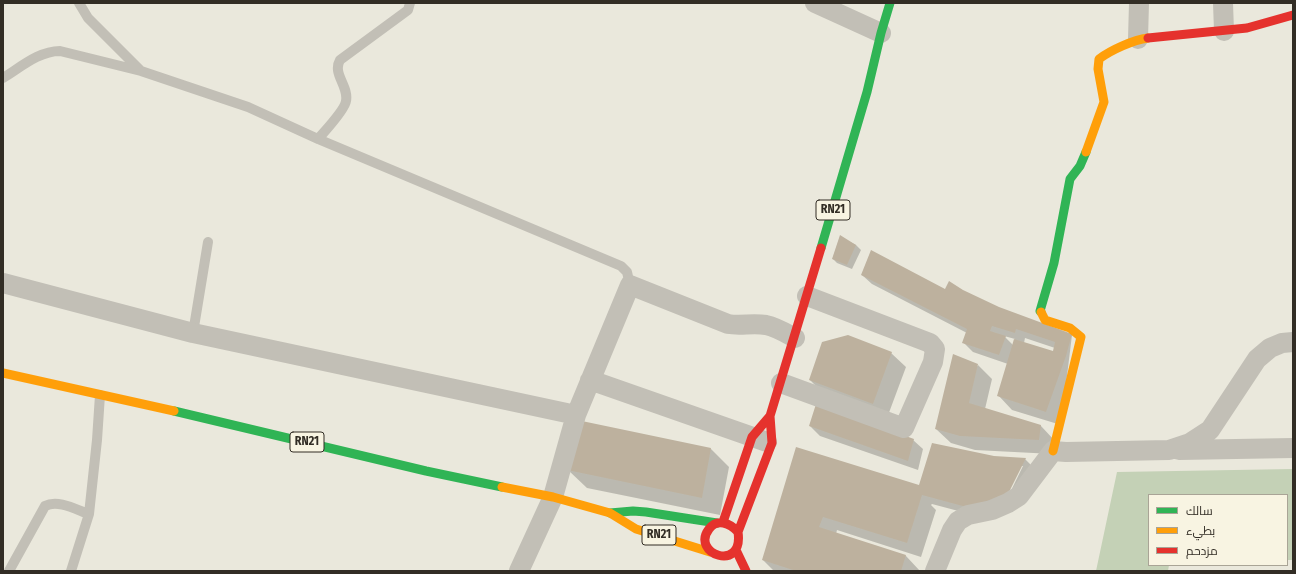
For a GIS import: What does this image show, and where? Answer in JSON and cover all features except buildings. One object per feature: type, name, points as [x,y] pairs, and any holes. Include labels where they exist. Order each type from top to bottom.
[{"type":"main road","name":"RN21","points":[[710,552],[707,547],[706,536],[708,530],[720,523],[752,437],[770,416],[781,383],[867,92],[881,33],[890,3]]},
{"type":"main road","points":[[1052,451],[1081,337],[1078,332],[1072,329],[1045,320],[1040,311],[1054,263],[1070,179],[1084,158],[1104,102],[1098,69],[1099,59],[1104,55],[1138,39],[1247,28],[1293,15]]},
{"type":"main road","name":"RN21","points":[[3,373],[426,471],[553,496],[610,513],[636,528],[710,552],[714,555],[724,557],[733,553],[740,541],[738,532],[732,525],[646,512],[633,511],[610,513]]},
{"type":"main road","name":"RN21","points":[[738,532],[772,443],[770,416]]},
{"type":"main road","points":[[736,550],[746,571]]},
{"type":"street","points":[[815,3],[881,33]]},
{"type":"street","points":[[1138,39],[1139,3]]},
{"type":"street","points":[[1223,3],[1224,31]]},
{"type":"street","points":[[3,283],[193,333],[576,415]]},
{"type":"street","points":[[519,571],[553,496],[576,415],[630,285],[728,324],[765,325],[774,327],[795,338]]},
{"type":"street","points":[[781,383],[904,428],[933,362],[935,349],[930,343],[807,296]]},
{"type":"street","points":[[1170,450],[1190,443],[1210,430],[1257,359],[1270,348],[1282,343],[1293,342]]},
{"type":"street","points":[[590,380],[772,443]]},
{"type":"street","points":[[935,571],[952,530],[958,521],[968,515],[992,510],[1019,496],[1052,451],[1293,448]]},
{"type":"lane","points":[[79,3],[88,18],[141,71]]},
{"type":"lane","points":[[318,139],[346,103],[347,92],[337,70],[340,60],[408,10],[410,3]]},
{"type":"lane","points":[[3,78],[36,57],[51,51],[60,51],[141,71],[248,107],[318,139],[621,266],[627,272],[630,285]]},
{"type":"lane","points":[[193,333],[208,242]]},
{"type":"lane","points":[[71,571],[89,514],[100,395]]},
{"type":"lane","points":[[8,571],[45,506],[50,503],[56,503],[89,514]]},
{"type":"green space","points":[[1293,469],[1293,560],[1288,560],[1288,494],[1148,494],[1148,566],[1169,566],[1168,571],[1096,571],[1117,472]]},
{"type":"traffic: fast","points":[[821,248],[867,92],[881,33],[890,3]]},
{"type":"traffic: fast","points":[[1041,312],[1040,311],[1054,263],[1070,179],[1080,166],[1086,152]]},
{"type":"traffic: fast","points":[[174,411],[426,471],[502,487]]},
{"type":"traffic: fast","points":[[610,513],[633,511],[646,512],[717,523]]},
{"type":"traffic: slow","points":[[1086,152],[1104,102],[1098,69],[1099,59],[1122,46],[1148,38]]},
{"type":"traffic: slow","points":[[1041,312],[1045,320],[1070,328],[1081,337],[1053,451]]},
{"type":"traffic: slow","points":[[3,373],[174,411]]},
{"type":"traffic: slow","points":[[502,487],[553,497],[610,513],[636,529],[710,552]]},
{"type":"traffic: jam","points":[[1148,38],[1247,28],[1293,15]]},
{"type":"traffic: jam","points":[[723,522],[752,437],[770,416],[821,248]]},
{"type":"traffic: jam","points":[[738,532],[727,524],[716,524],[709,529],[705,538],[706,546],[711,552],[726,556],[733,552],[738,545],[738,532],[772,443],[770,416]]},
{"type":"traffic: jam","points":[[736,550],[746,571]]}]
